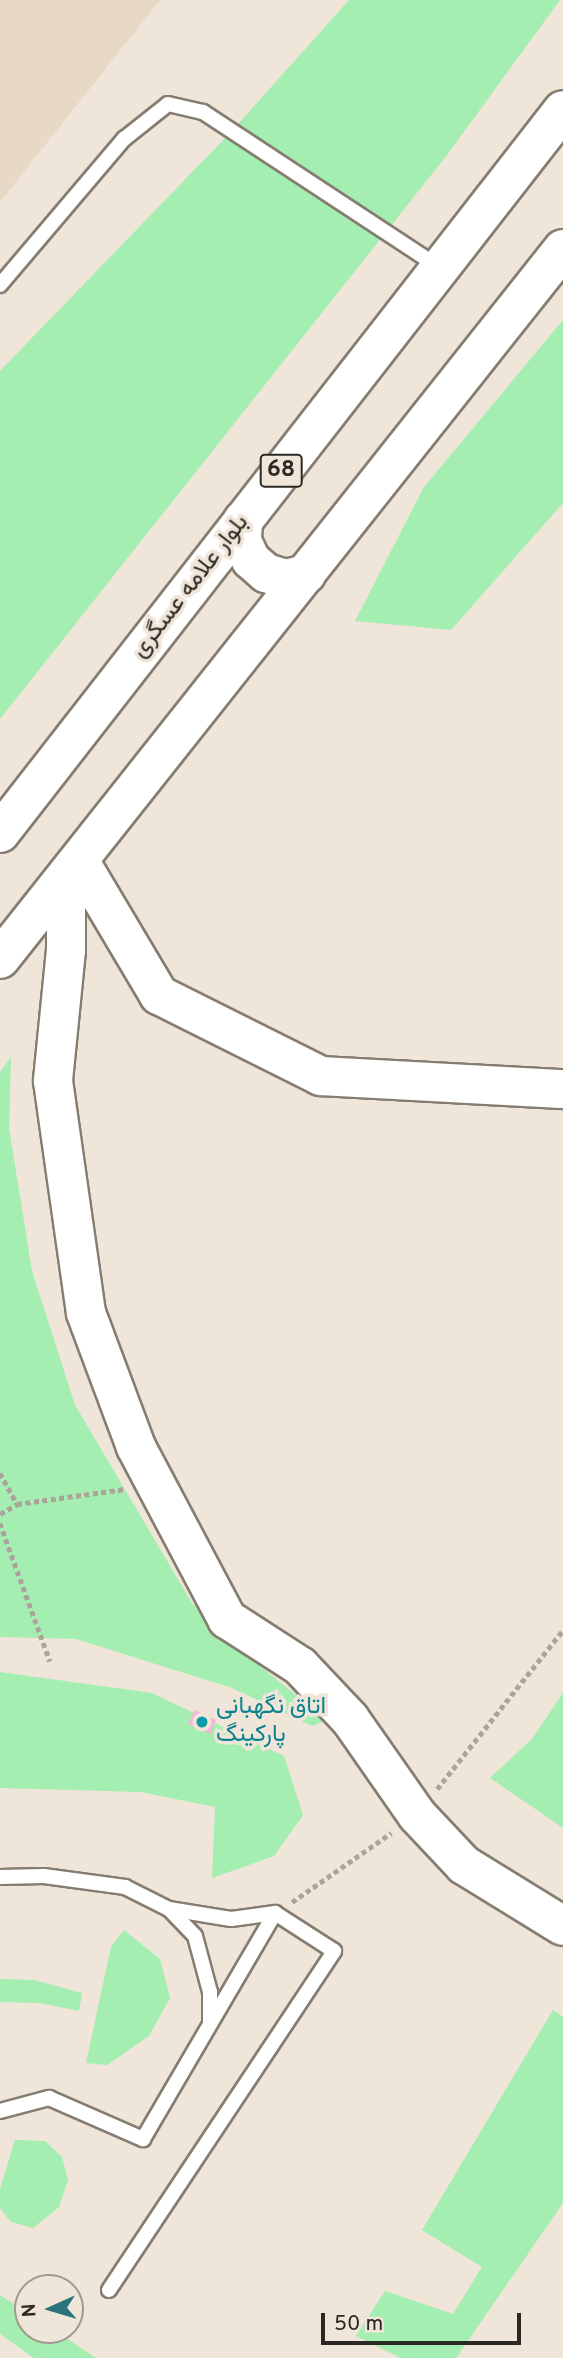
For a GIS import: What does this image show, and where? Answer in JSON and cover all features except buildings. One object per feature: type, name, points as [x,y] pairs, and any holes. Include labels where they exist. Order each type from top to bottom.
[{"type":"main road","name":"بلوار علامه عسگری","points":[[0,833],[437,266],[563,110]]},
{"type":"main road","points":[[0,959],[73,871],[563,249]]},
{"type":"main road","points":[[243,520],[242,541],[258,567],[286,579],[306,575]]},
{"type":"main road","points":[[73,871],[159,995],[321,1076],[563,1089]]},
{"type":"main road","points":[[73,871],[53,1081],[86,1313],[136,1447],[228,1619],[300,1666],[350,1719],[417,1815],[464,1865],[563,1926]]},
{"type":"lane","points":[[0,285],[124,139],[168,104],[203,112],[437,266]]},
{"type":"lane","points":[[0,1877],[44,1876],[125,1887],[169,1909],[231,1919],[275,1913],[334,1951],[109,2290]]},
{"type":"lane","points":[[169,1909],[195,1936],[204,1962],[209,2025]]},
{"type":"lane","points":[[0,2111],[49,2098],[143,2139],[275,1913]]},
{"type":"path","points":[[0,1473],[18,1504]]},
{"type":"path","points":[[0,1514],[18,1504],[157,1485]]},
{"type":"path","points":[[0,1523],[50,1661]]},
{"type":"shaded area","points":[[0,0],[160,0],[0,202]]},
{"type":"green space","points":[[349,0],[560,0],[447,155],[0,719],[0,371],[230,133]]},
{"type":"green space","points":[[563,320],[563,503],[451,630],[355,621],[424,487]]},
{"type":"green space","points":[[11,1057],[9,1128],[32,1271],[75,1405],[192,1603],[245,1654],[327,1720],[312,1726],[232,1688],[76,1639],[0,1637],[0,1072]]},
{"type":"green space","points":[[0,1672],[152,1693],[284,1756],[303,1815],[274,1856],[212,1878],[215,1807],[141,1792],[0,1788]]},
{"type":"green space","points":[[563,1693],[563,1828],[490,1778],[532,1739]]},
{"type":"green space","points":[[124,1930],[160,1959],[170,1998],[149,2036],[107,2065],[86,2063],[111,1947]]},
{"type":"green space","points":[[0,1979],[34,1980],[82,1993],[79,2011],[40,2003],[0,2002]]},
{"type":"green space","points":[[553,2010],[563,2017],[563,2203],[456,2358],[401,2358],[356,2336],[385,2291],[453,2314],[482,2267],[422,2230]]},
{"type":"green space","points":[[15,2140],[45,2141],[62,2157],[68,2180],[59,2207],[33,2228],[11,2222],[0,2208],[0,2189]]},
{"type":"green space","points":[[0,2295],[14,2304],[14,2344],[0,2334]]},
{"type":"green space","points":[[14,2344],[75,2344],[96,2358],[34,2358]]},
{"type":"place","name":"اتاق نگهبانی پارکینگ","points":[[202,1722]]}]
